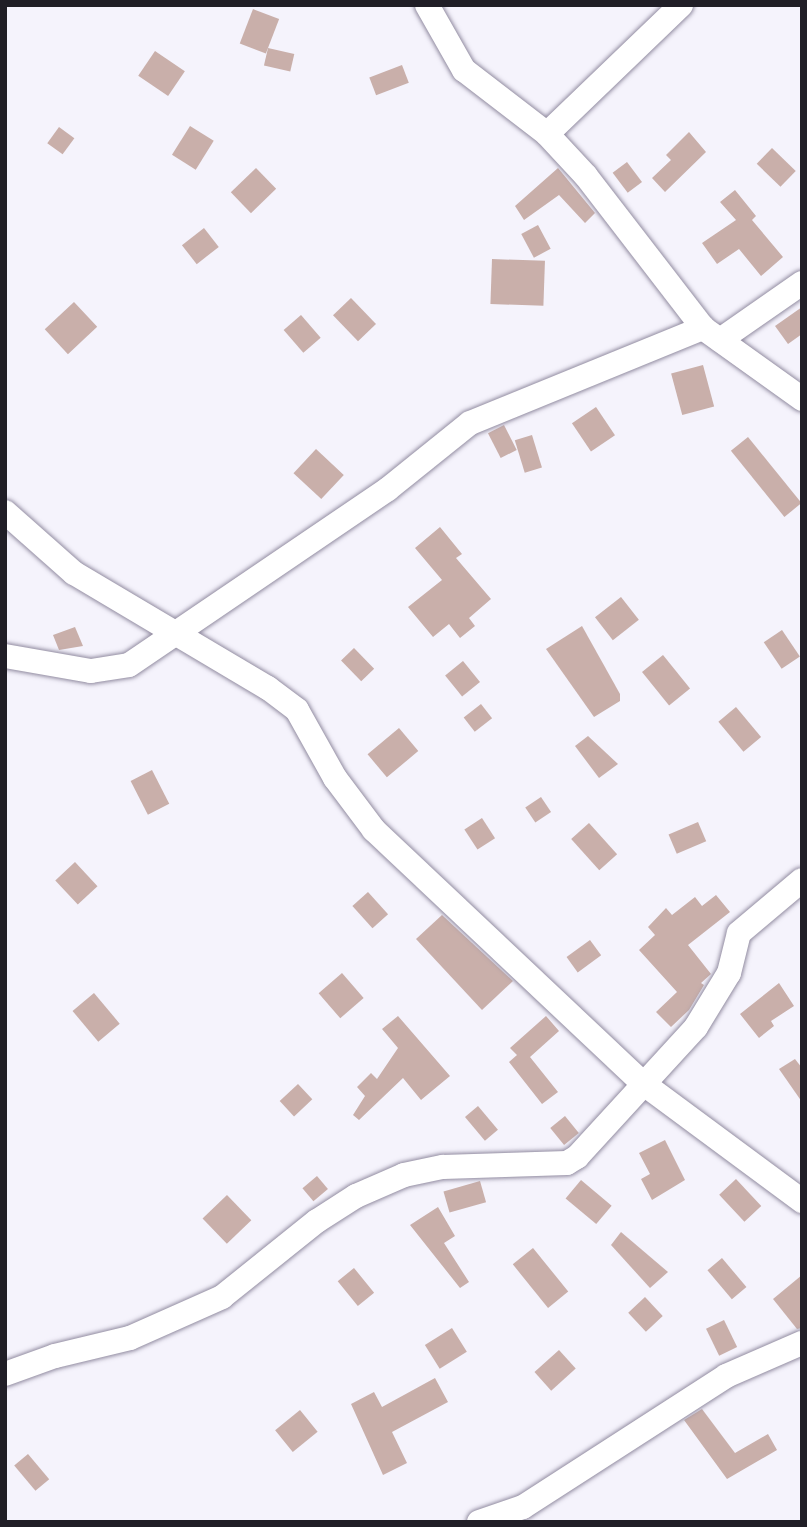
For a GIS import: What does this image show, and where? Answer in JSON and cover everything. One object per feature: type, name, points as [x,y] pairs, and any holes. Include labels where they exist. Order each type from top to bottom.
[{"type":"street","points":[[427,5],[464,70],[547,134],[586,177],[712,334],[802,399]]},
{"type":"street","points":[[547,134],[681,5]]},
{"type":"street","points":[[5,656],[90,671],[129,665],[388,489],[470,423],[712,334],[802,283]]},
{"type":"street","points":[[5,512],[74,573],[175,636],[268,688],[297,710],[335,778],[374,830],[644,1084],[802,1200]]},
{"type":"street","points":[[5,1374],[55,1356],[130,1338],[222,1297],[317,1221],[356,1196],[404,1175],[443,1167],[567,1163],[589,1147],[696,1027],[729,973],[739,933],[802,880]]},
{"type":"street","points":[[479,1522],[523,1507],[726,1376],[802,1343]]},
{"type":"building","points":[[253,9],[279,19],[266,54],[240,44]]},
{"type":"building","points":[[268,48],[294,54],[290,72],[264,66]]},
{"type":"building","points":[[155,51],[185,71],[168,96],[138,76]]},
{"type":"building","points":[[402,65],[409,83],[376,95],[369,78]]},
{"type":"building","points":[[190,126],[214,141],[196,170],[172,155]]},
{"type":"building","points":[[59,127],[74,138],[63,154],[47,143]]},
{"type":"building","points":[[689,132],[706,152],[665,192],[652,178],[671,160],[666,155]]},
{"type":"building","points":[[772,148],[796,171],[780,187],[757,164]]},
{"type":"building","points":[[627,162],[642,182],[628,193],[613,173]]},
{"type":"building","points":[[256,168],[276,189],[251,213],[231,192]]},
{"type":"building","points":[[558,168],[595,213],[585,223],[559,195],[524,220],[515,206]]},
{"type":"building","points":[[735,190],[756,216],[752,220],[783,257],[761,276],[739,249],[717,264],[702,243],[736,220],[720,202]]},
{"type":"building","points":[[538,225],[551,249],[534,258],[521,234]]},
{"type":"building","points":[[204,228],[219,247],[197,264],[182,245]]},
{"type":"building","points":[[492,259],[545,261],[543,306],[490,304]]},
{"type":"building","points":[[351,298],[376,324],[358,341],[333,315]]},
{"type":"building","points":[[74,302],[97,327],[68,354],[45,329]]},
{"type":"building","points":[[802,307],[802,334],[788,344],[775,326]]},
{"type":"building","points":[[301,315],[321,338],[303,353],[284,330]]},
{"type":"building","points":[[703,365],[714,407],[682,415],[671,374]]},
{"type":"building","points":[[596,407],[615,435],[591,451],[572,423]]},
{"type":"building","points":[[504,425],[517,450],[501,458],[488,433]]},
{"type":"building","points":[[532,435],[542,468],[525,473],[515,440]]},
{"type":"building","points":[[748,437],[801,503],[784,517],[731,451]]},
{"type":"building","points":[[316,449],[344,475],[321,499],[293,473]]},
{"type":"building","points":[[440,527],[462,554],[456,558],[491,599],[469,618],[475,626],[460,638],[449,624],[433,637],[408,607],[442,580],[415,548]]},
{"type":"building","points":[[621,597],[639,620],[613,640],[595,617]]},
{"type":"building","points":[[582,626],[620,694],[620,701],[594,717],[546,649]]},
{"type":"building","points":[[75,627],[83,646],[59,650],[53,635]]},
{"type":"building","points":[[782,630],[800,657],[782,669],[764,642]]},
{"type":"building","points":[[354,648],[374,669],[361,681],[341,661]]},
{"type":"building","points":[[663,655],[690,688],[669,705],[642,672]]},
{"type":"building","points":[[463,661],[480,682],[462,696],[445,675]]},
{"type":"building","points":[[481,704],[492,718],[475,732],[464,718]]},
{"type":"building","points":[[736,707],[761,737],[743,752],[718,722]]},
{"type":"building","points":[[399,728],[418,751],[387,777],[368,754]]},
{"type":"building","points":[[588,736],[618,764],[599,778],[575,746]]},
{"type":"building","points":[[152,770],[169,804],[148,815],[131,781]]},
{"type":"building","points":[[541,797],[551,812],[535,823],[525,808]]},
{"type":"building","points":[[482,818],[495,838],[477,850],[464,829]]},
{"type":"building","points":[[698,822],[706,841],[677,854],[669,835]]},
{"type":"building","points":[[589,823],[617,854],[599,870],[571,839]]},
{"type":"building","points":[[75,862],[98,886],[78,905],[55,880]]},
{"type":"building","points":[[368,892],[388,914],[372,928],[352,906]]},
{"type":"building","points":[[716,895],[730,912],[688,945],[711,974],[701,983],[704,985],[689,1010],[671,1027],[656,1012],[677,992],[639,950],[655,935],[648,927],[666,908],[672,915],[695,897],[702,906]]},
{"type":"building","points":[[442,915],[513,981],[482,1010],[416,939]]},
{"type":"building","points":[[590,940],[601,955],[578,972],[567,957]]},
{"type":"building","points":[[342,973],[364,998],[340,1018],[319,993]]},
{"type":"building","points":[[779,983],[794,1006],[771,1021],[774,1026],[759,1038],[740,1014]]},
{"type":"building","points":[[94,993],[120,1024],[98,1042],[73,1011]]},
{"type":"building","points":[[398,1016],[450,1076],[421,1100],[403,1078],[359,1120],[353,1115],[365,1096],[357,1087],[371,1073],[377,1079],[398,1048],[382,1029]]},
{"type":"building","points":[[546,1016],[559,1031],[530,1057],[558,1092],[542,1104],[509,1062],[517,1055],[510,1048]]},
{"type":"building","points":[[795,1059],[802,1068],[802,1102],[779,1069]]},
{"type":"building","points":[[298,1084],[312,1099],[294,1116],[280,1101]]},
{"type":"building","points":[[478,1106],[498,1130],[485,1141],[465,1117]]},
{"type":"building","points":[[565,1116],[579,1133],[564,1145],[550,1128]]},
{"type":"building","points":[[665,1140],[685,1180],[652,1200],[641,1179],[650,1174],[639,1153]]},
{"type":"building","points":[[317,1176],[328,1189],[313,1201],[302,1188]]},
{"type":"building","points":[[736,1179],[761,1206],[744,1222],[719,1195]]},
{"type":"building","points":[[581,1180],[612,1206],[596,1224],[566,1198]]},
{"type":"building","points":[[480,1181],[486,1202],[450,1213],[443,1191]]},
{"type":"building","points":[[227,1195],[251,1220],[227,1244],[203,1219]]},
{"type":"building","points":[[438,1207],[455,1236],[444,1243],[469,1282],[460,1288],[410,1225]]},
{"type":"building","points":[[621,1232],[668,1272],[650,1288],[611,1245]]},
{"type":"building","points":[[533,1248],[568,1292],[548,1308],[513,1264]]},
{"type":"building","points":[[722,1258],[746,1287],[732,1299],[707,1270]]},
{"type":"building","points":[[354,1268],[374,1293],[358,1306],[338,1281]]},
{"type":"building","points":[[802,1275],[802,1328],[797,1329],[773,1299]]},
{"type":"building","points":[[645,1297],[663,1316],[646,1332],[628,1313]]},
{"type":"building","points":[[724,1320],[737,1347],[719,1356],[706,1329]]},
{"type":"building","points":[[452,1328],[467,1352],[440,1369],[425,1345]]},
{"type":"building","points":[[559,1350],[576,1369],[551,1391],[534,1372]]},
{"type":"building","points":[[435,1378],[448,1402],[392,1432],[407,1463],[383,1475],[351,1404],[374,1392],[382,1407]]},
{"type":"building","points":[[702,1409],[735,1453],[768,1434],[777,1450],[727,1479],[684,1420]]},
{"type":"building","points":[[300,1410],[318,1432],[293,1452],[275,1430]]},
{"type":"building","points":[[28,1454],[49,1479],[35,1491],[14,1466]]}]
